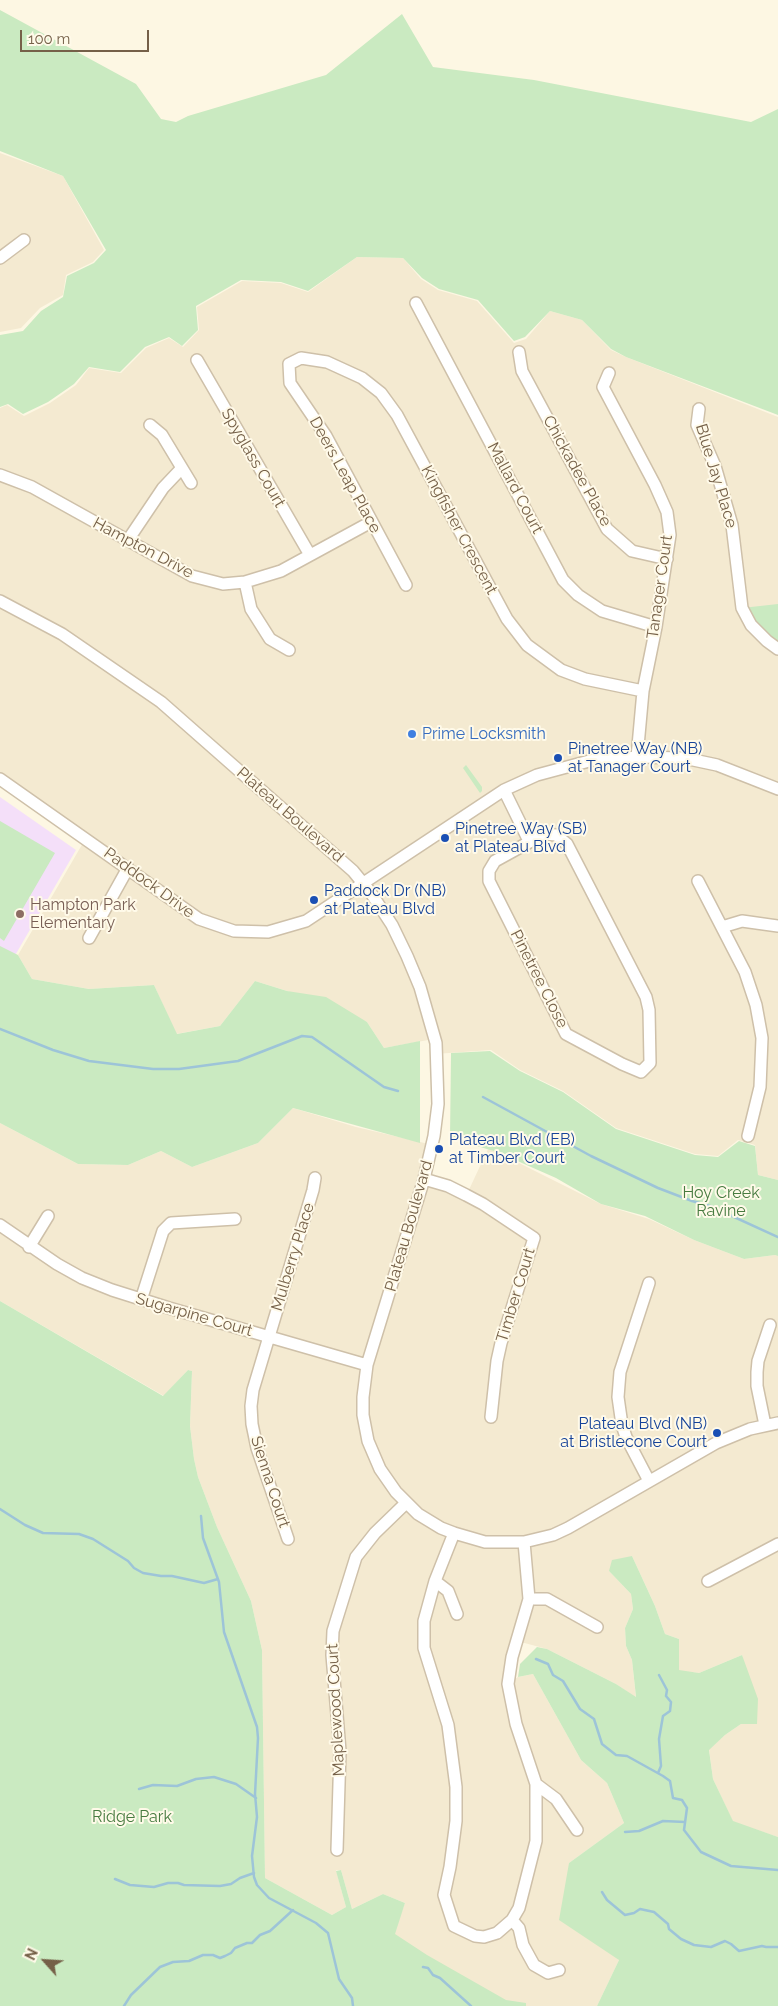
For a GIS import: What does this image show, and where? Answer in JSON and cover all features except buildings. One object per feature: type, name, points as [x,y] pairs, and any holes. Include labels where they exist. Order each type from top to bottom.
[{"type":"street","points":[[0,258],[24,240]]},
{"type":"street","name":"Mallard Court","points":[[416,302],[563,580],[578,595],[602,611],[656,627]]},
{"type":"street","name":"Chickadee Place","points":[[519,352],[522,370],[607,528],[632,551],[667,559]]},
{"type":"street","name":"Kingfisher Crescent","points":[[289,364],[301,358],[327,362],[362,378],[381,394],[397,416],[507,618],[527,645],[561,670],[585,679],[643,691]]},
{"type":"street","name":"Spyglass Court","points":[[197,360],[310,555]]},
{"type":"street","name":"Deers Leap Place","points":[[289,364],[290,383],[326,436],[406,585]]},
{"type":"street","name":"Tanager Court","points":[[608,374],[603,387],[656,485],[666,512],[670,535],[656,627],[643,691],[637,756]]},
{"type":"street","name":"Blue Jay Place","points":[[699,409],[697,425],[715,466],[732,525],[742,608],[751,626],[766,641],[778,649]]},
{"type":"street","points":[[150,425],[162,434],[181,469],[191,482]]},
{"type":"street","points":[[128,540],[163,488],[181,469]]},
{"type":"street","name":"Hampton Drive","points":[[0,474],[32,487],[192,576],[223,584],[245,582],[281,571],[372,522]]},
{"type":"street","points":[[245,582],[251,609],[270,639],[289,650]]},
{"type":"street","name":"Plateau Boulevard","points":[[0,601],[62,634],[162,702],[349,867],[364,883],[392,924],[407,956],[420,987],[436,1043],[438,1104],[434,1136],[424,1179],[367,1365],[363,1389],[363,1415],[368,1441],[387,1482],[406,1503],[429,1522],[454,1533],[485,1542],[524,1542],[553,1535],[568,1528],[716,1443],[750,1429],[778,1423]]},
{"type":"street","name":"Paddock Drive","points":[[0,779],[199,919],[234,932],[268,932],[306,921],[504,790],[537,775],[593,760],[637,756],[684,758],[717,765],[778,789]]},
{"type":"street","points":[[504,790],[529,841]]},
{"type":"street","name":"Pinetree Close","points":[[544,834],[556,835],[567,844],[646,997],[649,1010],[650,1063],[641,1072],[566,1034],[489,881],[489,871],[495,862],[529,841],[544,834]]},
{"type":"street","points":[[89,938],[128,868]]},
{"type":"street","points":[[698,881],[745,972],[756,1005],[762,1038],[760,1087],[748,1136]]},
{"type":"street","points":[[722,928],[742,921],[778,926]]},
{"type":"street","name":"Mulberry Place","points":[[268,1336],[314,1190],[315,1178]]},
{"type":"street","name":"Timber Court","points":[[424,1179],[448,1186],[483,1204],[534,1238],[501,1343],[497,1360],[491,1417]]},
{"type":"street","points":[[29,1247],[48,1216]]},
{"type":"street","points":[[141,1300],[163,1231],[171,1223],[236,1219]]},
{"type":"street","name":"Sugarpine Court","points":[[0,1225],[29,1247],[82,1278],[141,1300],[367,1365]]},
{"type":"street","points":[[649,1283],[622,1365],[618,1397],[622,1425],[626,1437],[649,1481]]},
{"type":"street","points":[[765,1425],[757,1386],[758,1361],[770,1324]]},
{"type":"street","name":"Sienna Court","points":[[268,1336],[253,1390],[252,1424],[257,1448],[288,1539]]},
{"type":"street","name":"Maplewood Court","points":[[338,1850],[340,1751],[332,1655],[333,1631],[356,1557],[375,1533],[406,1503]]},
{"type":"street","points":[[454,1533],[435,1581],[424,1621],[424,1648],[448,1725],[456,1787],[456,1821],[444,1895],[454,1926],[469,1934],[484,1937],[490,1936],[504,1928],[512,1920],[519,1908],[536,1841],[536,1784],[516,1724],[508,1684],[512,1657],[529,1599],[524,1542]]},
{"type":"street","points":[[708,1581],[778,1544]]},
{"type":"street","points":[[435,1581],[448,1591],[457,1614]]},
{"type":"street","points":[[529,1599],[547,1599],[597,1626]]},
{"type":"street","points":[[536,1784],[556,1799],[577,1830]]},
{"type":"street","points":[[512,1920],[519,1928],[523,1945],[534,1965],[548,1973],[559,1970]]},
{"type":"shaded area","points":[[0,153],[63,176],[104,250],[93,262],[66,275],[63,295],[40,308],[21,328],[0,332]]},
{"type":"shaded area","points":[[357,257],[403,258],[421,279],[438,290],[477,301],[514,343],[526,339],[550,311],[582,320],[611,350],[626,357],[778,417],[778,1180],[758,1175],[755,1145],[738,1140],[718,1156],[695,1154],[616,1128],[563,1091],[520,1070],[491,1050],[435,1054],[421,986],[366,878],[165,698],[64,630],[0,597],[0,408],[7,405],[24,416],[50,403],[76,385],[89,368],[121,373],[146,348],[169,338],[183,347],[199,330],[197,307],[242,281],[281,283],[308,292]]},
{"type":"shaded area","points":[[0,604],[62,639],[160,706],[365,886],[389,926],[415,988],[428,1040],[384,1048],[367,1022],[287,991],[255,981],[220,1026],[176,1034],[154,985],[89,989],[32,979],[18,955],[87,836],[0,777]]},
{"type":"shaded area","name":"Hampton Park Elementary","points":[[0,797],[76,850],[2,978],[0,977]]},
{"type":"shaded area","points":[[293,1108],[356,1127],[433,1145],[425,1179],[467,1194],[488,1149],[601,1204],[649,1219],[694,1240],[744,1259],[778,1256],[778,1837],[733,1822],[713,1779],[709,1749],[741,1724],[757,1724],[742,1655],[699,1673],[679,1671],[679,1639],[665,1634],[655,1606],[632,1556],[609,1571],[631,1594],[633,1609],[625,1628],[626,1646],[632,1660],[636,1698],[616,1684],[547,1649],[517,1641],[509,1683],[518,1677],[533,1674],[581,1760],[607,1783],[624,1823],[569,1863],[619,1960],[597,2006],[493,2006],[389,1946],[405,1903],[383,1894],[352,1909],[341,1870],[336,1870],[346,1907],[332,1915],[265,1878],[262,1650],[251,1601],[217,1527],[198,1477],[190,1426],[192,1371],[188,1370],[164,1396],[0,1301],[0,1123],[78,1164],[128,1165],[161,1151],[192,1167],[258,1143]]},
{"type":"green space","points":[[0,10],[136,84],[161,119],[176,122],[188,116],[326,75],[402,14],[433,67],[534,80],[751,122],[778,109],[778,415],[626,357],[611,349],[582,320],[550,311],[525,337],[514,341],[478,300],[439,289],[422,278],[403,258],[357,257],[308,291],[281,282],[241,280],[196,306],[198,330],[182,346],[169,337],[145,347],[120,372],[89,367],[74,384],[48,402],[23,414],[8,404],[0,407],[0,335],[23,331],[41,311],[63,297],[67,276],[94,263],[106,250],[63,176],[0,151]]},
{"type":"green space","points":[[778,604],[778,649],[742,608]]},
{"type":"green space","points":[[466,765],[482,787],[480,793],[463,768]]},
{"type":"green space","points":[[0,821],[55,853],[4,941],[0,938]]},
{"type":"green space","points":[[0,946],[18,955],[32,979],[89,989],[154,985],[177,1034],[220,1026],[255,981],[287,991],[326,997],[367,1022],[384,1048],[420,1041],[420,1143],[293,1108],[258,1143],[192,1167],[161,1151],[128,1165],[78,1164],[0,1123]]},
{"type":"green space","name":"Hoy Creek Ravine","points":[[490,1051],[520,1071],[563,1092],[616,1129],[695,1155],[718,1157],[739,1141],[755,1146],[758,1175],[778,1180],[778,1256],[744,1259],[694,1240],[645,1216],[601,1204],[556,1178],[497,1152],[450,1138],[451,1053]]},
{"type":"green space","name":"Ridge Park","points":[[0,1301],[163,1396],[188,1370],[192,1371],[190,1426],[198,1477],[217,1527],[251,1601],[262,1650],[265,1878],[332,1915],[346,1907],[336,1871],[341,1870],[352,1909],[383,1894],[405,1903],[395,1934],[427,1955],[506,2000],[526,2003],[526,2006],[0,2006]]},
{"type":"green space","points":[[632,1556],[655,1606],[665,1634],[679,1639],[679,1670],[699,1673],[742,1655],[758,1699],[757,1724],[741,1724],[725,1735],[709,1750],[713,1779],[733,1821],[778,1837],[778,2006],[597,2006],[619,1960],[559,1920],[569,1863],[624,1823],[607,1783],[581,1760],[533,1674],[518,1677],[520,1664],[537,1647],[547,1649],[616,1684],[636,1697],[632,1660],[626,1646],[625,1628],[633,1609],[631,1594],[609,1571],[612,1560]]},
{"type":"waterway","points":[[0,1029],[53,1050],[89,1061],[153,1069],[179,1069],[238,1061],[302,1036],[312,1037],[384,1087],[398,1091]]},
{"type":"waterway","points":[[483,1097],[591,1156],[658,1188],[710,1206],[778,1237]]},
{"type":"waterway","points":[[0,1509],[25,1525],[43,1533],[79,1534],[93,1539],[143,1573],[172,1576],[204,1583],[218,1579]]},
{"type":"waterway","points":[[201,1516],[203,1538],[219,1582],[224,1632],[257,1727],[255,1794],[257,1817],[252,1856],[254,1877],[257,1885],[269,1898],[316,1923],[328,1933],[339,1979],[352,1998],[353,2006]]},
{"type":"waterway","points":[[536,1659],[548,1664],[553,1675],[563,1681],[580,1709],[594,1719],[602,1744],[616,1755],[627,1756],[670,1781],[673,1798],[682,1800],[687,1808],[684,1830],[701,1852],[731,1866],[778,1870]]},
{"type":"waterway","points":[[658,1773],[661,1766],[659,1739],[663,1716],[670,1711],[671,1702],[666,1696],[667,1690],[659,1675]]},
{"type":"waterway","points":[[139,1789],[153,1785],[177,1786],[196,1779],[214,1777],[236,1784],[256,1798]]},
{"type":"waterway","points":[[625,1832],[639,1831],[663,1821],[685,1822]]},
{"type":"waterway","points":[[115,1879],[130,1885],[154,1887],[168,1883],[220,1886],[231,1884],[240,1878],[254,1873]]},
{"type":"waterway","points":[[602,1892],[607,1900],[625,1915],[640,1909],[654,1912],[681,1939],[694,1945],[711,1947],[725,1941],[739,1951],[762,1946],[778,1947]]},
{"type":"waterway","points":[[124,2006],[131,1995],[160,1967],[173,1962],[189,1961],[203,1955],[213,1955],[220,1958],[225,1956],[235,1948],[252,1943],[260,1935],[270,1931],[293,1910]]},
{"type":"waterway","points":[[423,1967],[428,1968],[433,1975],[440,1978],[471,2006]]},
{"type":"place","name":"Prime Locksmith","points":[[412,734]]},
{"type":"place","name":"Pinetree Way (NB) at Tanager Court","points":[[558,758]]},
{"type":"place","name":"Pinetree Way (SB) at Plateau Blvd","points":[[445,838]]},
{"type":"place","name":"Paddock Dr (NB) at Plateau Blvd","points":[[314,900]]},
{"type":"place","name":"Hampton Park Elementary","points":[[20,914]]},
{"type":"place","name":"Plateau Blvd (EB) at Timber Court","points":[[439,1149]]},
{"type":"place","name":"Plateau Blvd (NB) at Bristlecone Court","points":[[717,1433]]}]
